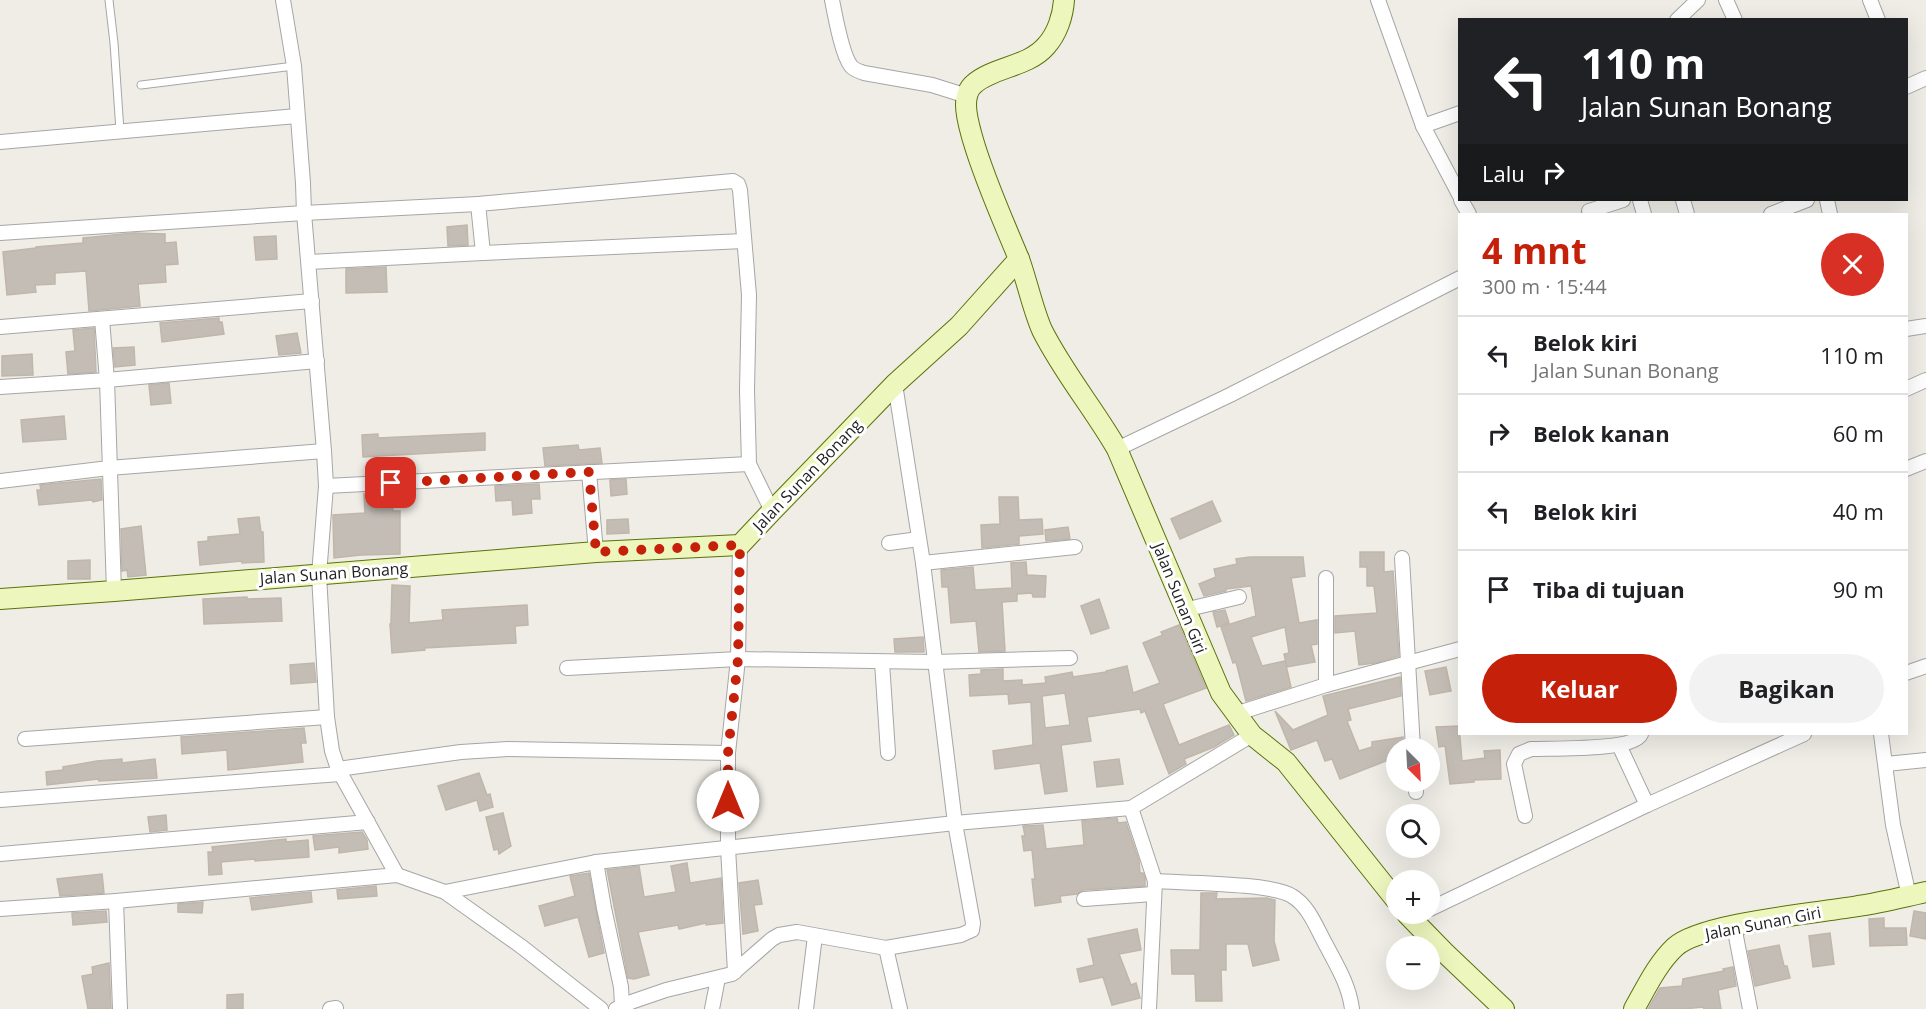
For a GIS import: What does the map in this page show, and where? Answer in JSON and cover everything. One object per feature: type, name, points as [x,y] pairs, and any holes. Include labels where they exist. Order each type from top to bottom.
[{"type":"street","points":[[283,0],[294,66],[324,451],[326,486],[319,575],[327,717],[332,751],[339,771],[397,875]]},
{"type":"street","points":[[832,0],[847,59],[856,70],[932,85],[967,96]]},
{"type":"street","points":[[1019,260],[980,163],[968,123],[967,96],[971,87],[979,80],[1034,56],[1047,46],[1057,31],[1064,0]]},
{"type":"street","points":[[1378,0],[1424,126],[1458,194]]},
{"type":"street","points":[[1679,18],[1698,0]]},
{"type":"street","points":[[1726,0],[1734,18]]},
{"type":"street","points":[[1870,0],[1877,18]]},
{"type":"street","points":[[1908,85],[1926,78]]},
{"type":"street","points":[[1424,126],[1458,114]]},
{"type":"street","points":[[0,142],[297,116]]},
{"type":"street","points":[[0,233],[478,204],[733,182],[738,184],[740,190],[749,295],[747,390],[749,464],[772,511]]},
{"type":"street","points":[[1589,208],[1619,201]]},
{"type":"street","points":[[1774,213],[1804,201]]},
{"type":"street","points":[[478,204],[483,253]]},
{"type":"street","points":[[309,262],[744,241]]},
{"type":"street","name":"Jalan Sunan Bonang","points":[[0,598],[596,552],[740,545],[895,384],[959,326],[1019,260]]},
{"type":"street","name":"Jalan Sunan Giri","points":[[1019,260],[1041,328],[1117,449],[1221,693],[1252,735],[1286,762],[1386,887]]},
{"type":"street","points":[[1117,449],[1230,395],[1458,279]]},
{"type":"street","points":[[0,327],[312,301]]},
{"type":"street","points":[[102,319],[114,591]]},
{"type":"street","points":[[1908,330],[1926,326]]},
{"type":"street","points":[[0,387],[317,361]]},
{"type":"street","points":[[1908,388],[1926,380]]},
{"type":"street","points":[[596,862],[621,987],[619,1007],[666,990],[735,972],[779,935],[798,932],[886,948],[961,935],[972,930],[973,916],[955,823],[923,563],[895,384]]},
{"type":"street","points":[[0,480],[109,468],[324,451]]},
{"type":"street","points":[[1908,468],[1926,461]]},
{"type":"street","points":[[326,486],[749,464]]},
{"type":"street","points":[[589,472],[596,552]]},
{"type":"street","points":[[889,543],[919,539]]},
{"type":"street","points":[[735,972],[728,848],[728,753],[738,659],[740,545]]},
{"type":"street","points":[[923,563],[1075,547]]},
{"type":"street","points":[[1402,558],[1412,738]]},
{"type":"street","points":[[1326,578],[1326,685]]},
{"type":"street","points":[[1184,610],[1239,597]]},
{"type":"street","points":[[1235,714],[1326,685],[1458,650]]},
{"type":"street","points":[[567,668],[738,659],[935,662],[1070,658]]},
{"type":"street","points":[[882,662],[888,753]]},
{"type":"street","points":[[1908,672],[1926,666]]},
{"type":"street","points":[[24,739],[327,717]]},
{"type":"street","points":[[445,892],[596,862],[955,823],[1131,808],[1252,735]]},
{"type":"street","points":[[1525,816],[1514,764],[1519,754],[1532,749],[1619,746],[1636,740],[1640,735]]},
{"type":"street","points":[[1440,904],[1647,805],[1802,735]]},
{"type":"street","points":[[1881,735],[1893,825],[1917,894]]},
{"type":"street","points":[[1619,746],[1647,805]]},
{"type":"street","points":[[0,800],[339,771],[460,752],[508,749],[728,753]]},
{"type":"street","points":[[1886,764],[1926,760]]},
{"type":"street","points":[[1131,808],[1154,888],[1149,1009]]},
{"type":"street","points":[[0,854],[369,822]]},
{"type":"street","points":[[0,909],[116,901],[397,875],[445,892],[522,947],[601,1009]]},
{"type":"street","points":[[1084,899],[1154,888],[1260,887],[1291,895],[1310,916],[1347,983],[1352,1009]]},
{"type":"street","name":"Jalan Sunan Giri","points":[[1634,1009],[1662,962],[1676,946],[1692,937],[1734,926],[1861,906],[1917,894]]},
{"type":"street","points":[[116,901],[120,1009]]},
{"type":"street","points":[[1421,924],[1504,1009]]},
{"type":"street","points":[[1734,926],[1750,1009]]},
{"type":"street","points":[[806,1009],[815,936]]},
{"type":"street","points":[[886,948],[900,1009]]},
{"type":"street","points":[[712,1009],[718,978]]},
{"type":"lane","points":[[109,0],[120,131]]},
{"type":"lane","points":[[141,85],[294,66]]},
{"type":"building","points":[[467,225],[468,245],[448,246],[447,227]]},
{"type":"building","points":[[134,233],[165,234],[165,243],[176,242],[178,264],[165,265],[166,282],[138,284],[140,306],[89,311],[86,271],[55,273],[55,284],[35,285],[36,292],[7,295],[3,252],[83,243],[83,238]]},
{"type":"building","points":[[276,236],[277,259],[256,260],[254,237]]},
{"type":"building","points":[[386,267],[387,292],[346,293],[346,269]]},
{"type":"building","points":[[219,318],[224,334],[162,342],[160,323]]},
{"type":"building","points":[[94,328],[96,372],[68,374],[66,352],[75,351],[73,330]]},
{"type":"building","points":[[297,333],[301,353],[279,355],[276,336]]},
{"type":"building","points":[[134,347],[135,365],[115,367],[113,348]]},
{"type":"building","points":[[32,354],[33,375],[2,376],[2,356]]},
{"type":"building","points":[[169,383],[171,403],[151,405],[149,385]]},
{"type":"building","points":[[64,416],[66,439],[23,442],[21,420]]},
{"type":"building","points":[[485,433],[485,450],[363,457],[362,435],[378,434],[378,438]]},
{"type":"building","points":[[578,445],[579,450],[600,448],[602,463],[545,466],[543,448]]},
{"type":"building","points":[[101,479],[102,500],[39,505],[37,490],[41,490],[40,485]]},
{"type":"building","points":[[626,479],[627,494],[611,496],[610,480]]},
{"type":"building","points":[[539,484],[540,499],[531,499],[532,513],[513,515],[512,500],[496,501],[495,486]]},
{"type":"building","points":[[391,492],[393,511],[400,511],[400,554],[334,558],[333,515],[365,513],[364,494]]},
{"type":"building","points":[[999,497],[1018,497],[1019,520],[1042,519],[1043,534],[1019,536],[1019,544],[982,548],[981,525],[1000,524]]},
{"type":"building","points":[[1212,501],[1221,521],[1180,539],[1171,519]]},
{"type":"building","points":[[259,517],[261,532],[263,532],[264,562],[242,563],[242,561],[200,565],[198,542],[208,541],[208,537],[240,534],[238,519]]},
{"type":"building","points":[[628,519],[629,533],[607,534],[607,520]]},
{"type":"building","points":[[141,526],[146,575],[128,577],[127,570],[122,571],[121,529]]},
{"type":"building","points":[[1068,527],[1070,539],[1046,541],[1045,530]]},
{"type":"building","points":[[1360,552],[1384,552],[1384,572],[1393,571],[1399,656],[1359,665],[1355,631],[1335,633],[1335,616],[1377,613],[1374,586],[1367,586],[1367,567],[1360,567]]},
{"type":"building","points":[[1303,557],[1305,576],[1291,578],[1299,623],[1317,620],[1317,644],[1311,645],[1315,662],[1287,667],[1284,654],[1289,653],[1285,627],[1251,637],[1262,666],[1285,661],[1291,687],[1246,701],[1236,662],[1233,663],[1221,627],[1256,616],[1251,586],[1226,589],[1226,591],[1204,596],[1199,584],[1216,577],[1214,569],[1237,564],[1236,559]]},
{"type":"building","points":[[90,560],[90,579],[68,579],[68,561]]},
{"type":"building","points":[[1026,562],[1027,575],[1046,576],[1045,597],[1033,597],[1032,593],[1017,594],[1017,601],[1002,602],[1005,651],[979,652],[976,621],[951,623],[948,587],[942,587],[941,570],[973,567],[975,590],[1012,588],[1011,563]]},
{"type":"building","points":[[392,585],[410,586],[409,623],[443,620],[442,610],[527,605],[528,625],[515,626],[516,643],[424,648],[425,650],[392,653],[390,624]]},
{"type":"building","points":[[247,597],[247,599],[281,598],[282,621],[204,624],[203,599]]},
{"type":"building","points":[[1099,599],[1109,628],[1091,634],[1081,606]]},
{"type":"building","points":[[1225,610],[1229,623],[1217,627],[1213,612]]},
{"type":"building","points":[[1179,625],[1206,688],[1163,704],[1179,745],[1229,725],[1234,735],[1214,747],[1184,759],[1186,764],[1169,774],[1145,711],[1141,713],[1140,709],[1087,717],[1091,741],[1061,745],[1067,791],[1045,794],[1040,763],[995,769],[993,751],[1033,745],[1031,702],[1009,704],[1008,694],[970,696],[969,675],[981,674],[981,670],[1003,669],[1003,681],[1022,680],[1022,685],[1046,683],[1045,677],[1072,672],[1073,677],[1127,666],[1133,693],[1160,683],[1143,643],[1163,635],[1161,632]],"holes":[[[1065,693],[1070,725],[1045,728],[1042,696]]]},
{"type":"building","points":[[923,637],[924,652],[895,652],[894,639]]},
{"type":"building","points":[[314,663],[316,682],[291,684],[290,665]]},
{"type":"building","points":[[1446,667],[1451,691],[1430,695],[1425,671]]},
{"type":"building","points":[[1400,677],[1401,696],[1348,709],[1351,720],[1347,721],[1359,751],[1372,747],[1372,742],[1386,740],[1386,761],[1340,779],[1332,759],[1325,761],[1317,740],[1291,750],[1275,711],[1293,730],[1328,715],[1323,696]]},
{"type":"building","points":[[1458,726],[1462,761],[1485,758],[1484,751],[1500,750],[1501,779],[1450,784],[1445,746],[1440,747],[1440,738],[1438,738],[1436,727]]},
{"type":"building","points":[[304,728],[306,743],[301,743],[303,762],[228,770],[227,750],[182,754],[181,737]]},
{"type":"building","points":[[122,759],[122,763],[155,759],[157,778],[99,781],[98,779],[47,785],[46,772],[97,761]]},
{"type":"building","points":[[1119,759],[1123,784],[1097,787],[1094,762]]},
{"type":"building","points":[[479,773],[487,795],[490,794],[493,807],[480,811],[477,800],[446,810],[438,786]]},
{"type":"building","points":[[503,813],[511,846],[499,854],[498,849],[494,850],[486,817]]},
{"type":"building","points":[[166,815],[167,830],[150,832],[148,817]]},
{"type":"building","points":[[1117,818],[1118,823],[1126,822],[1139,861],[1140,873],[1143,873],[1145,878],[1145,886],[1083,890],[1077,894],[1060,896],[1061,902],[1035,906],[1032,850],[1024,851],[1023,826],[1043,825],[1046,849],[1084,845],[1082,821]]},
{"type":"building","points":[[362,832],[367,840],[368,849],[339,853],[339,847],[315,850],[313,836]]},
{"type":"building","points":[[286,839],[286,842],[308,840],[309,857],[221,862],[222,874],[209,875],[208,852],[213,852],[212,847]]},
{"type":"building","points":[[687,863],[690,883],[721,878],[723,923],[706,925],[706,923],[679,929],[678,925],[638,932],[649,975],[634,979],[628,978],[607,870],[639,866],[644,897],[676,892],[671,866]]},
{"type":"building","points":[[589,873],[604,953],[589,957],[578,917],[545,926],[539,906],[575,896],[570,876]]},
{"type":"building","points":[[102,874],[104,893],[60,896],[57,879]]},
{"type":"building","points":[[758,880],[762,904],[754,905],[758,931],[743,934],[739,883]]},
{"type":"building","points":[[376,886],[377,896],[338,899],[337,890]]},
{"type":"building","points":[[311,892],[312,902],[252,910],[250,898]]},
{"type":"building","points":[[1201,893],[1217,893],[1216,899],[1267,898],[1275,900],[1274,941],[1279,960],[1253,966],[1248,944],[1226,944],[1226,970],[1221,970],[1222,1001],[1196,1001],[1195,974],[1172,974],[1171,950],[1200,950]]},
{"type":"building","points":[[203,902],[202,913],[178,912],[178,904]]},
{"type":"building","points":[[106,911],[107,922],[73,925],[72,913]]},
{"type":"building","points":[[1914,911],[1926,913],[1926,939],[1910,936]]},
{"type":"building","points":[[1884,918],[1884,928],[1906,928],[1907,945],[1870,946],[1869,919]]},
{"type":"building","points":[[1137,929],[1141,950],[1119,954],[1131,985],[1136,983],[1140,998],[1112,1005],[1103,977],[1080,982],[1077,969],[1094,965],[1088,939]]},
{"type":"building","points":[[1830,933],[1834,964],[1813,967],[1809,936]]},
{"type":"building","points":[[1779,945],[1784,966],[1787,966],[1790,978],[1755,986],[1748,951]]},
{"type":"building","points":[[109,963],[111,1009],[88,1009],[82,976],[93,974],[92,967]]},
{"type":"building","points":[[1733,967],[1736,986],[1718,990],[1721,1009],[1704,1009],[1703,1007],[1648,1009],[1660,988],[1682,986],[1683,979]]},
{"type":"building","points":[[243,994],[243,1009],[227,1009],[227,995]]},
{"type":"route","points":[[391,483],[589,472],[596,552],[740,545],[738,659],[728,753],[728,801]]}]
